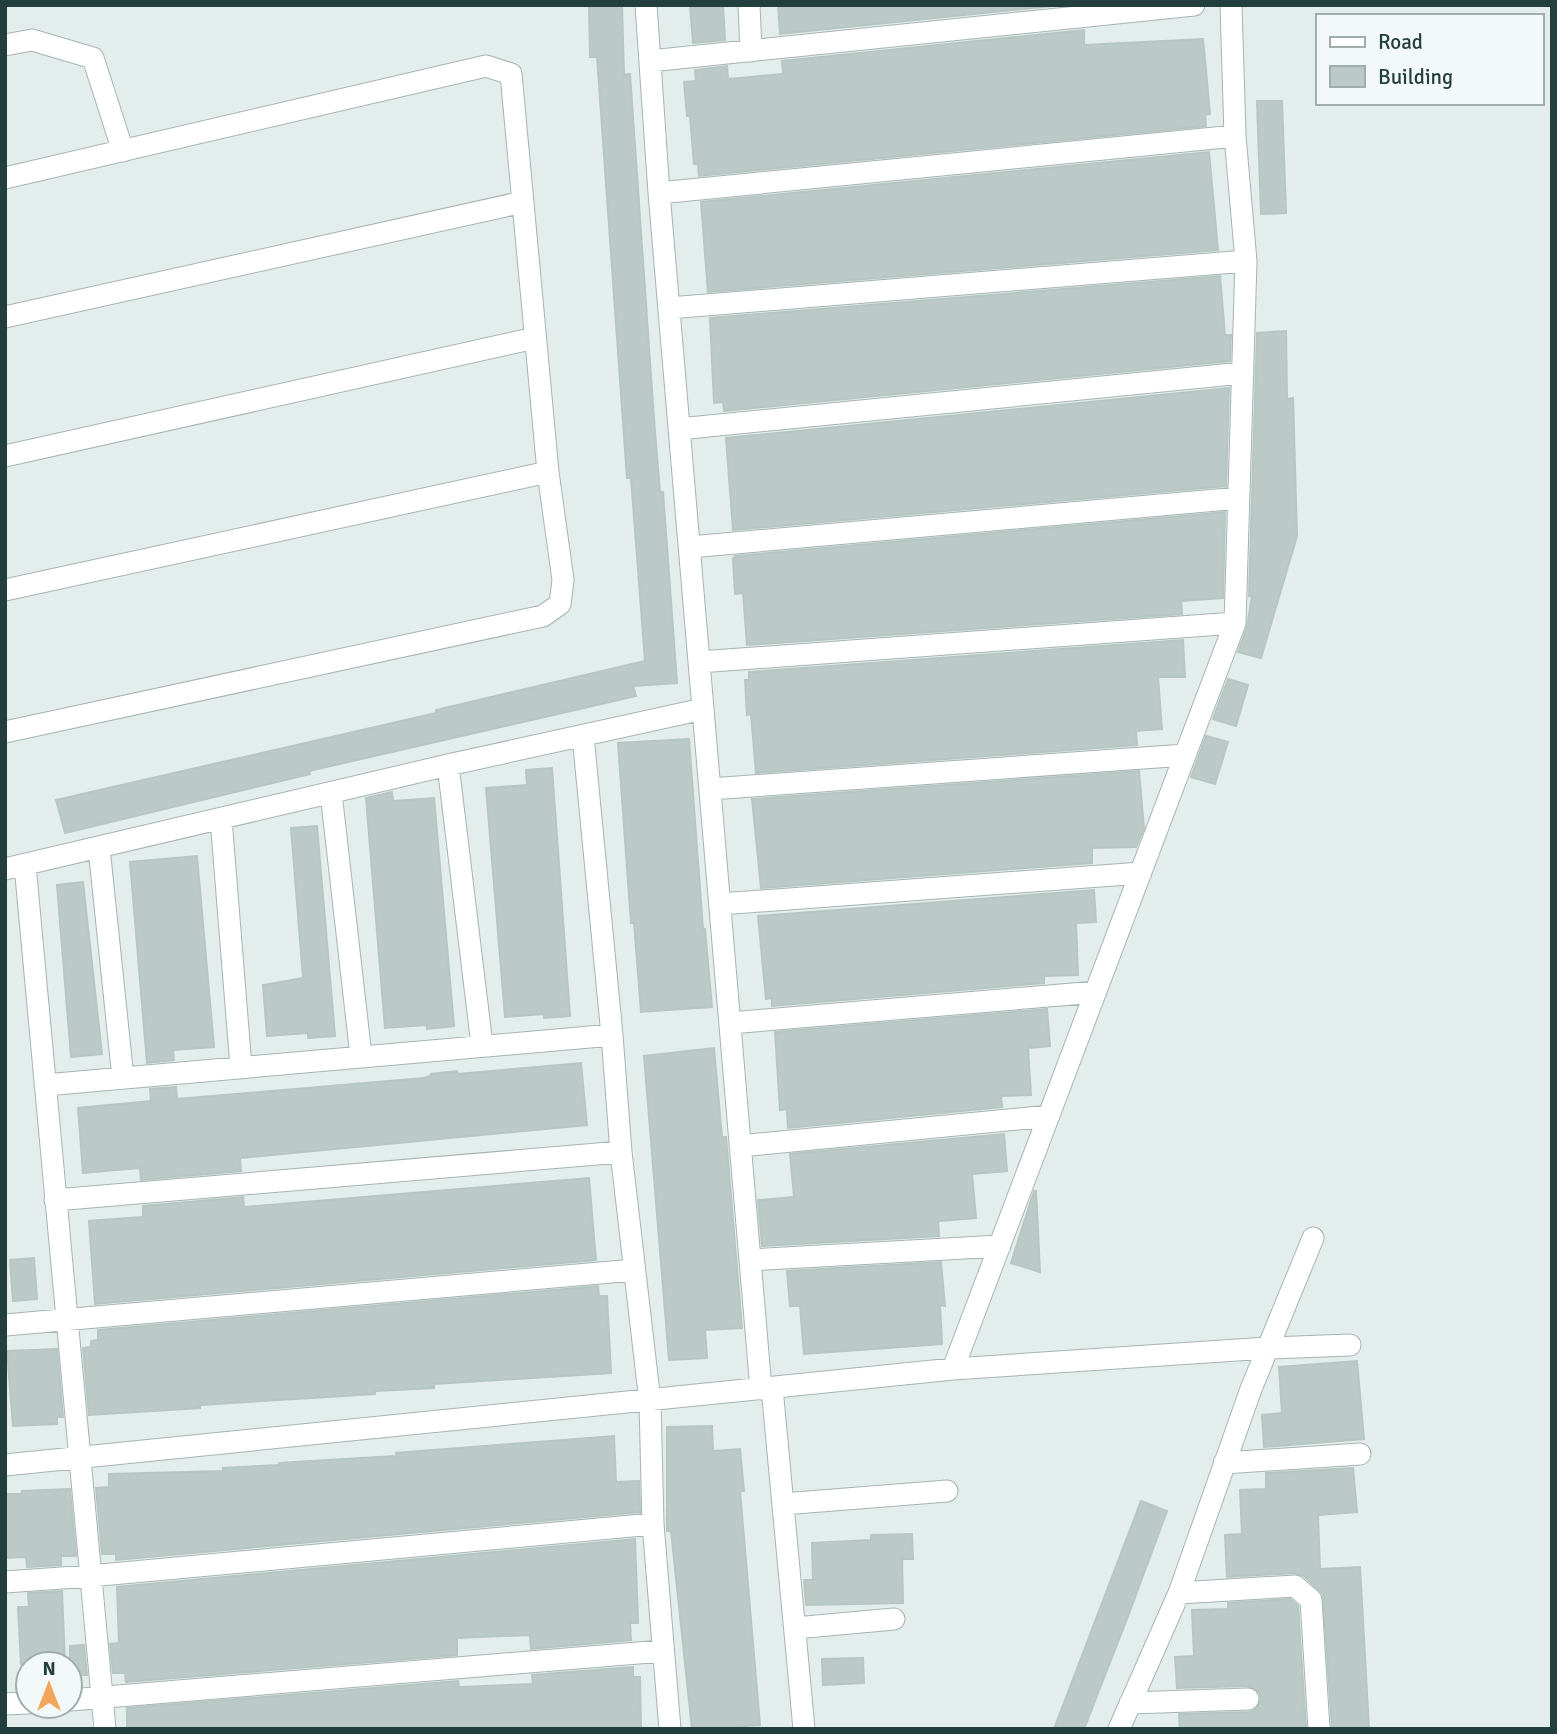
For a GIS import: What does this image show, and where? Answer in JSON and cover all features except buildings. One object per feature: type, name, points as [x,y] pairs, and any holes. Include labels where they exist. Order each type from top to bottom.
[{"type":"street","points":[[646,5],[659,193],[750,1260],[783,1504],[804,1729]]},
{"type":"street","points":[[749,5],[751,51]]},
{"type":"street","points":[[650,61],[1194,5]]},
{"type":"street","points":[[953,1369],[1235,623],[1246,261],[1235,136],[1231,5]]},
{"type":"street","points":[[5,45],[32,40],[93,58],[123,151]]},
{"type":"street","points":[[5,178],[486,66],[511,74],[548,472],[563,580],[560,604],[543,616],[5,732]]},
{"type":"street","points":[[659,193],[1235,136]]},
{"type":"street","points":[[5,317],[523,202]]},
{"type":"street","points":[[669,308],[1246,261]]},
{"type":"street","points":[[5,456],[535,338]]},
{"type":"street","points":[[679,429],[1243,373]]},
{"type":"street","points":[[5,590],[548,472]]},
{"type":"street","points":[[690,547],[1239,498]]},
{"type":"street","points":[[699,662],[1235,623]]},
{"type":"street","points":[[105,1729],[45,1085],[15,867],[448,765],[703,709]]},
{"type":"street","points":[[583,736],[621,1152],[650,1402],[653,1524],[670,1729]]},
{"type":"street","points":[[710,789],[1185,755]]},
{"type":"street","points":[[448,765],[482,1045]]},
{"type":"street","points":[[331,793],[361,1056]]},
{"type":"street","points":[[221,819],[241,1067]]},
{"type":"street","points":[[99,848],[123,1078]]},
{"type":"street","points":[[719,904],[1141,873]]},
{"type":"street","points":[[730,1023],[1096,992]]},
{"type":"street","points":[[45,1085],[612,1035]]},
{"type":"street","points":[[740,1146],[1049,1116]]},
{"type":"street","points":[[55,1200],[621,1152]]},
{"type":"street","points":[[1119,1729],[1179,1593],[1267,1348],[1313,1238]]},
{"type":"street","points":[[750,1260],[1000,1246]]},
{"type":"street","points":[[5,1325],[634,1270]]},
{"type":"street","points":[[5,1465],[650,1402],[953,1369],[1350,1345]]},
{"type":"street","points":[[1224,1462],[1360,1454]]},
{"type":"street","points":[[783,1504],[947,1491]]},
{"type":"street","points":[[5,1582],[653,1524]]},
{"type":"street","points":[[1179,1593],[1295,1586],[1311,1600],[1319,1729]]},
{"type":"street","points":[[795,1628],[894,1619]]},
{"type":"street","points":[[84,1699],[662,1651]]},
{"type":"street","points":[[1130,1703],[1248,1699]]}]
